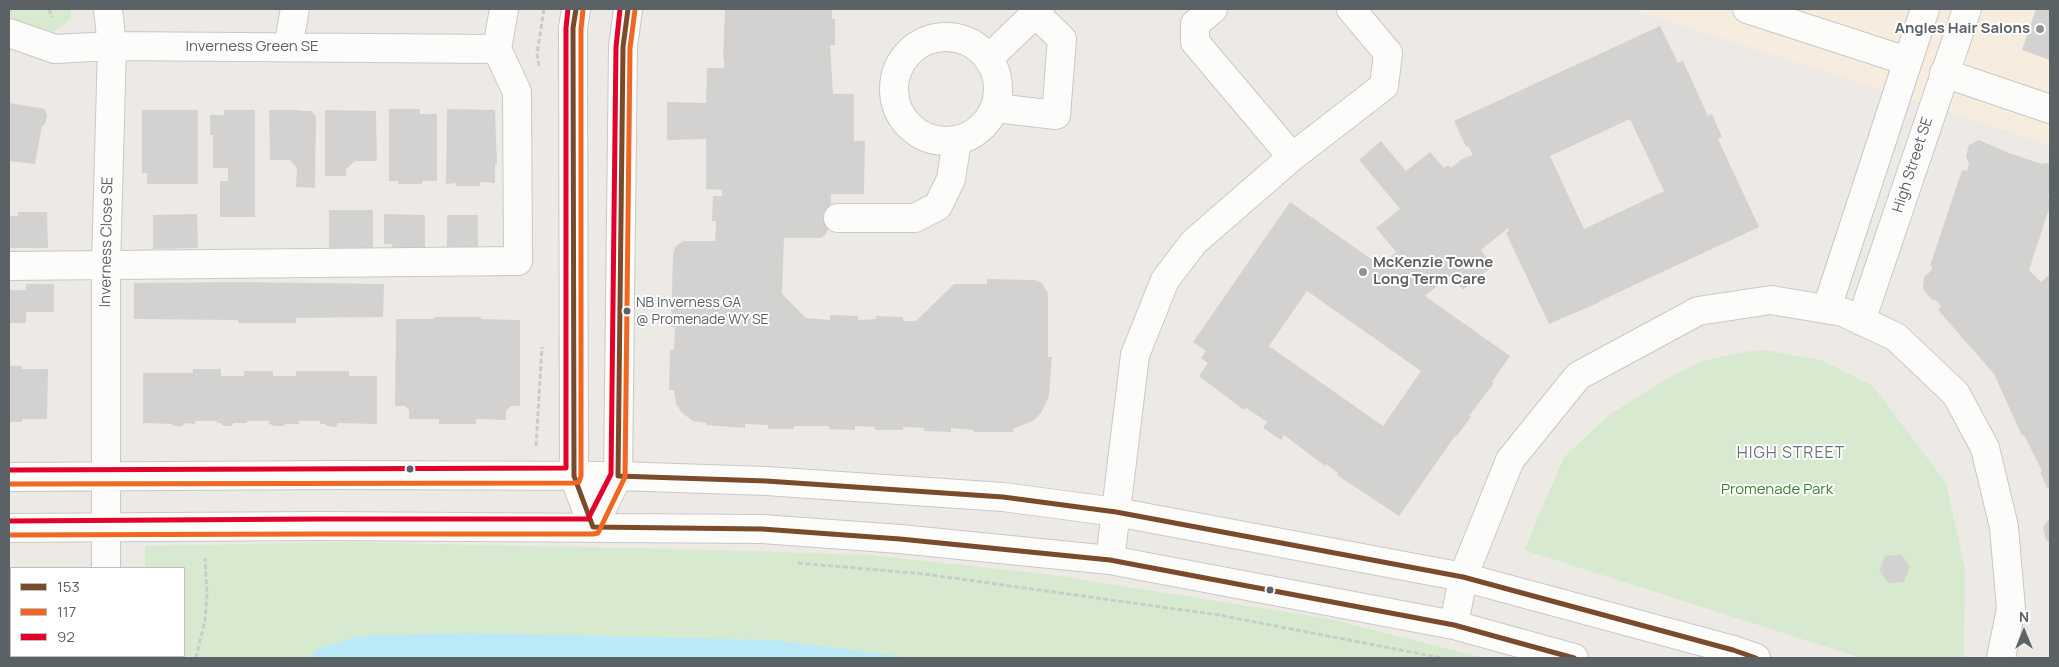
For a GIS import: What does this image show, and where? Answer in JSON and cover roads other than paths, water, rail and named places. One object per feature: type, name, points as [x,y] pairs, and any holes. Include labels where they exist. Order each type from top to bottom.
[{"type":"street","name":"Inverness Close SE","points":[[106,567],[106,266],[112,46],[108,9]]},
{"type":"street","points":[[288,47],[295,9]]},
{"type":"street","points":[[9,266],[518,261],[517,92],[497,49],[504,9]]},
{"type":"street","points":[[576,9],[573,28],[574,476],[593,527]]},
{"type":"street","points":[[593,527],[618,476],[623,47],[628,9]]},
{"type":"street","points":[[1213,9],[1195,24],[1194,42],[1292,157]]},
{"type":"street","points":[[1110,560],[1135,355],[1165,280],[1194,242],[1292,157],[1384,86],[1388,53],[1351,9]]},
{"type":"street","points":[[1747,9],[1907,61]]},
{"type":"street","points":[[1827,308],[1925,9]]},
{"type":"street","name":"High Street SE","points":[[1861,321],[1967,9]]},
{"type":"street","points":[[989,58],[1038,11],[1062,39],[1056,115],[996,108]]},
{"type":"street","name":"Inverness Green SE","points":[[9,33],[55,49],[112,46],[497,49]]},
{"type":"street","points":[[944,36],[961,38],[977,46],[989,58],[997,74],[999,91],[996,108],[986,123],[973,135],[957,141],[939,141],[922,136],[908,126],[898,112],[894,95],[894,78],[901,62],[912,48],[927,40],[944,36]]},
{"type":"street","points":[[1944,73],[2050,109]]},
{"type":"street","points":[[838,218],[915,218],[938,206],[951,178],[957,141]]},
{"type":"street","points":[[1454,625],[1463,577],[1510,460],[1578,376],[1698,311],[1771,300],[1843,312],[1896,338],[1956,394],[1985,448],[2004,527],[2010,609],[2001,658]]},
{"type":"street","points":[[9,477],[618,476],[766,481],[1003,497],[1116,512],[1463,577],[1734,650],[1756,658]]},
{"type":"street","points":[[9,528],[318,526],[762,529],[900,539],[1110,560],[1454,625],[1574,658]]},
{"type":"water","points":[[468,633],[772,640],[917,658],[309,658],[318,649],[358,636]]},
{"type":"place","name":"Angles Hair Salons","points":[[2040,29]]},
{"type":"place","name":"McKenzie Towne Long Term Care","points":[[1363,272]]},
{"type":"place","name":"NB Inverness GA @ Promenade WY SE","points":[[627,311]]},
{"type":"district","name":"HIGH STREET","points":[[1791,454]]},
{"type":"park label","name":"Promenade Park","points":[[1777,490]]}]
